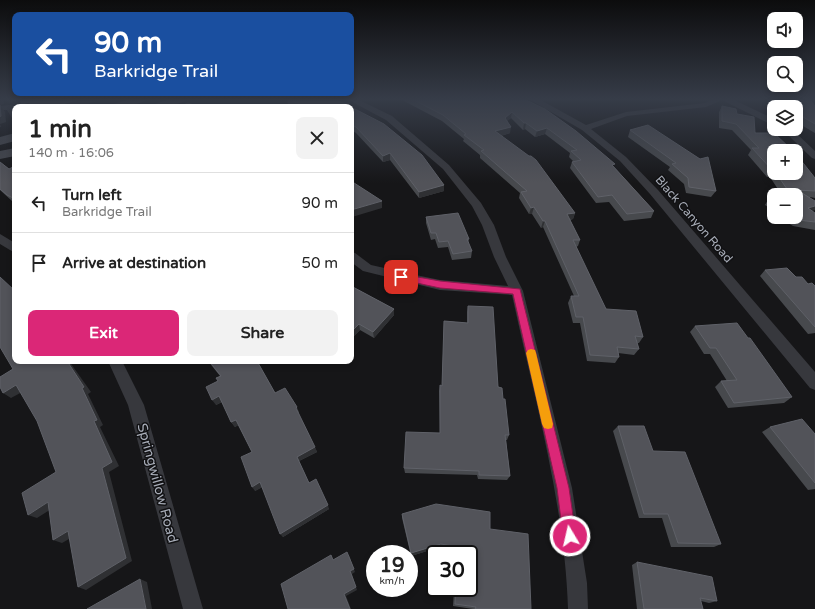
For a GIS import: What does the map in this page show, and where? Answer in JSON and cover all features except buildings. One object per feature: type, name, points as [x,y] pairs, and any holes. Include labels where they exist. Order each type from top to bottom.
[{"type":"main road","points":[[0,141],[12,138]]},
{"type":"main road","points":[[0,155],[12,153]]},
{"type":"street","points":[[398,126],[446,167],[477,205],[488,225],[500,257],[517,291],[563,488],[577,583],[578,609]]},
{"type":"street","points":[[585,128],[590,126]]},
{"type":"street","name":"Black Canyon Road","points":[[585,128],[623,159],[654,192],[815,383]]},
{"type":"street","points":[[794,136],[815,156]]},
{"type":"street","points":[[0,238],[12,247]]},
{"type":"street","points":[[354,258],[367,268],[440,285],[517,291]]},
{"type":"street","name":"Springwillow Road","points":[[116,364],[136,405],[193,609]]},
{"type":"slow traffic","points":[[531,353],[548,424]]},
{"type":"route","points":[[401,277],[440,285],[517,291],[563,488],[570,536]]}]
